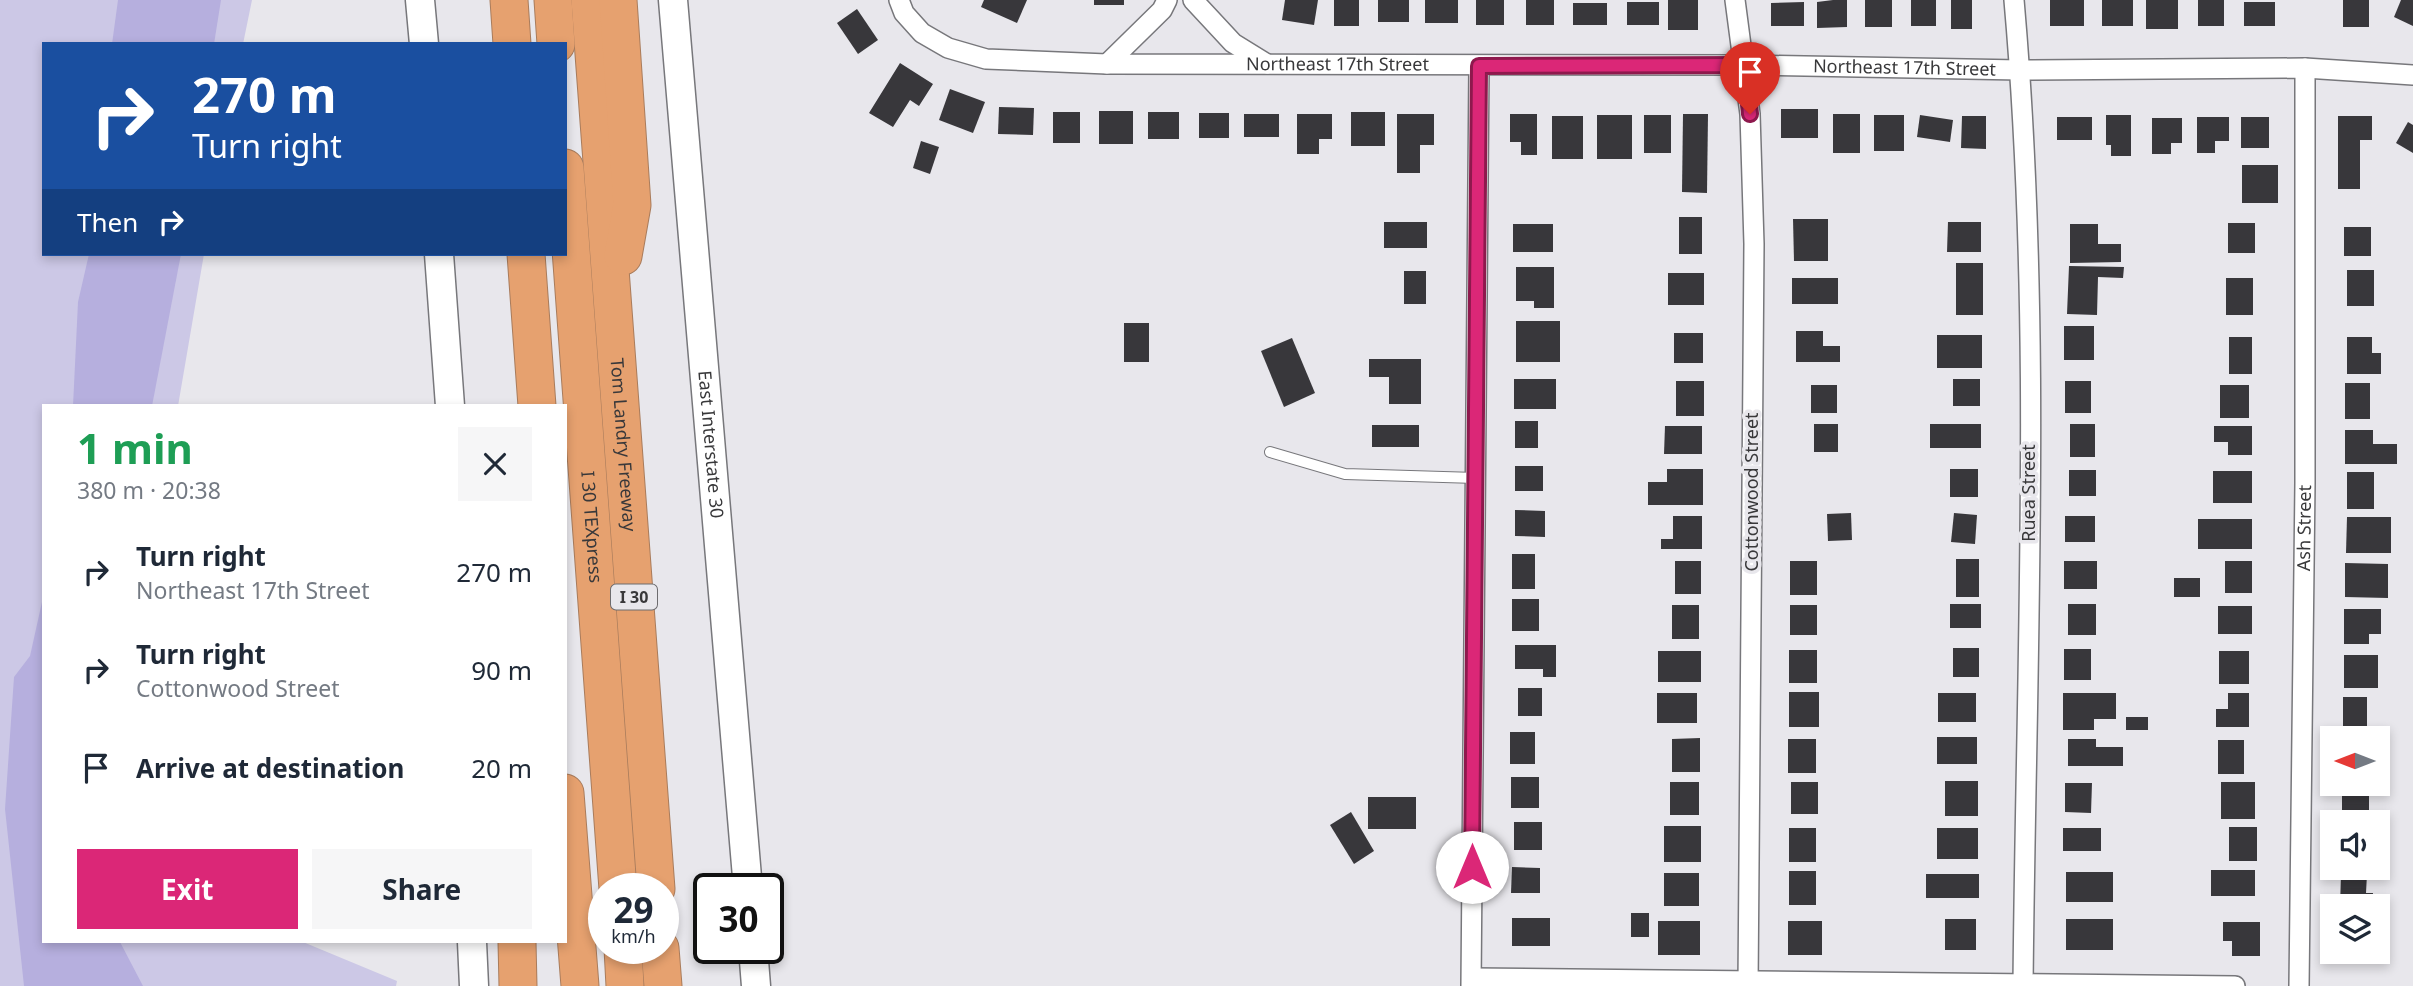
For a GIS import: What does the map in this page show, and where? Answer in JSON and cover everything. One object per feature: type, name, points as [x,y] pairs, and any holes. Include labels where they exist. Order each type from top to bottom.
[{"type":"highway","points":[[509,0],[512,42]]},
{"type":"highway","points":[[553,0],[556,42]]},
{"type":"highway","name":"Tom Landry Freeway","points":[[590,0],[655,873]]},
{"type":"highway","points":[[614,306],[632,205],[618,0]]},
{"type":"highway","name":"I 30 TEXpress","points":[[567,195],[617,873]]},
{"type":"highway","points":[[526,256],[537,404]]},
{"type":"highway","points":[[567,819],[580,986]]},
{"type":"highway","points":[[517,943],[518,986]]},
{"type":"highway","points":[[623,964],[625,986]]},
{"type":"highway","points":[[661,964],[663,986]]},
{"type":"main road","points":[[420,0],[424,42]]},
{"type":"main road","name":"East Interstate 30","points":[[673,0],[747,873]]},
{"type":"main road","points":[[439,256],[450,404]]},
{"type":"main road","points":[[472,943],[474,986]]},
{"type":"main road","points":[[754,964],[756,986]]},
{"type":"street","points":[[1107,64],[1162,9],[1167,0]]},
{"type":"street","points":[[1193,0],[1233,43],[1267,64]]},
{"type":"street","name":"Cottonwood Street","points":[[1735,0],[1750,114],[1754,244],[1748,984]]},
{"type":"street","name":"Ruea Street","points":[[2014,0],[2028,245],[2029,557],[2023,985]]},
{"type":"street","name":"Northeast 17th Street","points":[[901,7],[922,33],[948,48],[986,59],[1107,64],[1745,65],[2020,70],[2305,68],[2411,73]]},
{"type":"street","points":[[1479,66],[1471,982],[2235,986]]},
{"type":"street","name":"Ash Street","points":[[2299,986],[2305,483],[2305,68]]},
{"type":"lane","points":[[1269,452],[1345,474],[1476,478]]},
{"type":"shaded area","points":[[0,0],[252,0],[243,42],[42,42],[42,256],[204,256],[178,404],[42,404],[42,943],[305,943],[397,981],[396,986],[0,986]]},
{"type":"shaded area","points":[[118,0],[221,0],[214,42],[112,42]]},
{"type":"shaded area","points":[[89,256],[181,256],[152,404],[73,404],[78,302]]},
{"type":"shaded area","points":[[42,602],[42,943],[121,943],[143,986],[24,986],[5,809],[14,677],[30,656]]},
{"type":"building","points":[[984,0],[1027,0],[1017,23],[981,7]]},
{"type":"building","points":[[1094,0],[1124,0],[1124,5],[1094,5]]},
{"type":"building","points":[[1285,0],[1318,0],[1314,25],[1282,20]]},
{"type":"building","points":[[1334,0],[1359,0],[1359,26],[1334,26]]},
{"type":"building","points":[[1378,0],[1409,0],[1409,22],[1378,22]]},
{"type":"building","points":[[1425,0],[1458,0],[1458,23],[1425,23]]},
{"type":"building","points":[[1476,0],[1504,0],[1504,25],[1476,25]]},
{"type":"building","points":[[1526,0],[1554,0],[1554,25],[1526,25]]},
{"type":"building","points":[[1668,0],[1698,0],[1698,30],[1668,30]]},
{"type":"building","points":[[1847,0],[1847,27],[1817,28],[1817,2]]},
{"type":"building","points":[[1865,0],[1892,0],[1892,27],[1865,27]]},
{"type":"building","points":[[1911,0],[1936,0],[1936,26],[1911,26]]},
{"type":"building","points":[[1951,0],[1972,0],[1972,29],[1951,29]]},
{"type":"building","points":[[2050,0],[2084,0],[2084,26],[2050,26]]},
{"type":"building","points":[[2102,0],[2133,0],[2133,26],[2102,26]]},
{"type":"building","points":[[2146,0],[2178,0],[2178,29],[2146,29]]},
{"type":"building","points":[[2198,0],[2224,0],[2224,26],[2198,26]]},
{"type":"building","points":[[2343,0],[2369,0],[2369,27],[2343,27]]},
{"type":"building","points":[[2401,0],[2413,0],[2413,26],[2394,17]]},
{"type":"building","points":[[1627,2],[1659,2],[1659,25],[1627,25]]},
{"type":"building","points":[[1804,2],[1804,26],[1771,26],[1771,3]]},
{"type":"building","points":[[2244,2],[2275,2],[2275,26],[2244,26]]},
{"type":"building","points":[[1573,3],[1607,3],[1607,25],[1573,25]]},
{"type":"building","points":[[857,9],[878,40],[858,54],[837,23]]},
{"type":"building","points":[[900,63],[933,84],[919,106],[910,100],[893,127],[869,113]]},
{"type":"building","points":[[950,89],[985,102],[973,133],[939,120]]},
{"type":"building","points":[[999,107],[1034,108],[1033,135],[998,134]]},
{"type":"building","points":[[1781,109],[1818,109],[1818,138],[1781,138]]},
{"type":"building","points":[[1099,111],[1133,111],[1133,144],[1099,144]]},
{"type":"building","points":[[1053,112],[1080,112],[1080,143],[1053,143]]},
{"type":"building","points":[[1148,112],[1179,112],[1179,139],[1148,139]]},
{"type":"building","points":[[1351,112],[1385,112],[1385,146],[1351,146]]},
{"type":"building","points":[[1199,113],[1229,113],[1229,138],[1199,138]]},
{"type":"building","points":[[1244,114],[1279,114],[1279,137],[1244,137]]},
{"type":"building","points":[[1297,114],[1332,114],[1332,139],[1319,139],[1319,154],[1297,154]]},
{"type":"building","points":[[1397,114],[1434,114],[1434,145],[1420,145],[1420,173],[1397,173]]},
{"type":"building","points":[[1510,114],[1537,114],[1537,155],[1521,155],[1521,142],[1510,142]]},
{"type":"building","points":[[1683,114],[1708,114],[1707,193],[1682,192]]},
{"type":"building","points":[[1833,114],[1860,114],[1860,153],[1833,153]]},
{"type":"building","points":[[1597,115],[1632,115],[1632,159],[1597,159]]},
{"type":"building","points":[[1644,115],[1671,115],[1671,153],[1644,153]]},
{"type":"building","points":[[1874,115],[1904,115],[1904,151],[1874,151]]},
{"type":"building","points":[[1920,115],[1953,120],[1950,142],[1917,137]]},
{"type":"building","points":[[2106,115],[2131,115],[2131,156],[2111,156],[2111,145],[2106,145]]},
{"type":"building","points":[[1552,116],[1583,116],[1583,159],[1552,159]]},
{"type":"building","points":[[1962,116],[1986,116],[1986,149],[1961,148]]},
{"type":"building","points":[[2338,116],[2372,116],[2372,140],[2360,140],[2360,189],[2338,189]]},
{"type":"building","points":[[2057,117],[2092,117],[2092,140],[2057,140]]},
{"type":"building","points":[[2197,117],[2229,117],[2229,141],[2215,141],[2215,153],[2197,153]]},
{"type":"building","points":[[2241,117],[2269,117],[2269,148],[2241,148]]},
{"type":"building","points":[[2152,118],[2182,118],[2182,143],[2171,143],[2171,154],[2152,154]]},
{"type":"building","points":[[2408,122],[2413,125],[2413,153],[2396,143]]},
{"type":"building","points":[[921,141],[939,147],[930,174],[913,168]]},
{"type":"building","points":[[2242,165],[2278,165],[2278,203],[2242,203]]},
{"type":"building","points":[[1679,217],[1702,217],[1702,254],[1679,254]]},
{"type":"building","points":[[1793,219],[1828,219],[1828,261],[1794,261]]},
{"type":"building","points":[[1384,222],[1427,222],[1427,248],[1384,248]]},
{"type":"building","points":[[1948,222],[1981,222],[1981,252],[1947,252]]},
{"type":"building","points":[[2228,223],[2255,223],[2255,253],[2228,253]]},
{"type":"building","points":[[1513,224],[1553,224],[1553,252],[1513,252]]},
{"type":"building","points":[[2070,224],[2098,224],[2098,244],[2121,244],[2121,262],[2070,263]]},
{"type":"building","points":[[2344,227],[2371,227],[2371,256],[2344,256]]},
{"type":"building","points":[[1956,263],[1983,263],[1983,315],[1956,315]]},
{"type":"building","points":[[2069,266],[2124,267],[2123,278],[2098,277],[2097,315],[2067,314]]},
{"type":"building","points":[[1516,267],[1554,267],[1554,308],[1534,308],[1534,301],[1516,301]]},
{"type":"building","points":[[2347,270],[2374,270],[2374,306],[2347,306]]},
{"type":"building","points":[[1404,271],[1426,271],[1426,304],[1404,304]]},
{"type":"building","points":[[1668,273],[1704,273],[1704,305],[1668,305]]},
{"type":"building","points":[[1792,278],[1838,278],[1838,304],[1792,304]]},
{"type":"building","points":[[2226,278],[2253,278],[2253,315],[2226,315]]},
{"type":"building","points":[[1516,321],[1560,321],[1560,362],[1516,362]]},
{"type":"building","points":[[1124,323],[1149,323],[1149,362],[1124,362]]},
{"type":"building","points":[[2064,326],[2094,326],[2094,360],[2064,360]]},
{"type":"building","points":[[1796,331],[1823,331],[1823,346],[1840,346],[1840,362],[1796,362]]},
{"type":"building","points":[[1674,333],[1703,333],[1703,363],[1674,363]]},
{"type":"building","points":[[1937,335],[1982,335],[1982,368],[1937,368]]},
{"type":"building","points":[[2229,337],[2252,337],[2252,374],[2229,374]]},
{"type":"building","points":[[2347,337],[2372,337],[2372,353],[2381,353],[2381,374],[2347,374]]},
{"type":"building","points":[[1292,338],[1315,393],[1284,407],[1261,351]]},
{"type":"building","points":[[1369,359],[1421,359],[1421,404],[1389,404],[1389,377],[1369,377]]},
{"type":"building","points":[[1514,379],[1556,379],[1556,409],[1514,409]]},
{"type":"building","points":[[1953,379],[1980,379],[1980,406],[1953,406]]},
{"type":"building","points":[[1676,381],[1704,381],[1704,416],[1676,416]]},
{"type":"building","points":[[2065,381],[2091,381],[2091,413],[2065,413]]},
{"type":"building","points":[[2345,383],[2370,383],[2370,419],[2345,419]]},
{"type":"building","points":[[1811,385],[1837,385],[1837,413],[1811,413]]},
{"type":"building","points":[[2220,385],[2249,385],[2249,418],[2220,418]]},
{"type":"building","points":[[1515,421],[1538,421],[1538,448],[1515,448]]},
{"type":"building","points":[[1814,424],[1838,424],[1838,452],[1814,452]]},
{"type":"building","points":[[1930,424],[1981,424],[1981,448],[1930,448]]},
{"type":"building","points":[[2070,424],[2095,424],[2095,457],[2070,457]]},
{"type":"building","points":[[1372,425],[1419,425],[1419,447],[1372,447]]},
{"type":"building","points":[[1665,426],[1702,426],[1702,454],[1664,454]]},
{"type":"building","points":[[2214,426],[2252,426],[2252,455],[2228,455],[2228,442],[2214,442]]},
{"type":"building","points":[[2345,430],[2373,430],[2373,444],[2397,444],[2397,464],[2345,464]]},
{"type":"building","points":[[1515,466],[1543,466],[1543,491],[1515,491]]},
{"type":"building","points":[[1667,469],[1703,469],[1703,505],[1648,505],[1648,482],[1667,482]]},
{"type":"building","points":[[1950,469],[1978,469],[1978,497],[1950,497]]},
{"type":"building","points":[[2069,470],[2096,470],[2096,496],[2069,496]]},
{"type":"building","points":[[2213,471],[2252,471],[2252,503],[2213,503]]},
{"type":"building","points":[[2347,472],[2374,472],[2374,509],[2347,509]]},
{"type":"building","points":[[1515,510],[1545,511],[1545,537],[1515,536]]},
{"type":"building","points":[[1851,513],[1852,540],[1828,541],[1827,514]]},
{"type":"building","points":[[1954,513],[1977,515],[1975,544],[1951,542]]},
{"type":"building","points":[[1673,516],[1702,516],[1702,549],[1661,549],[1661,539],[1673,539]]},
{"type":"building","points":[[2065,516],[2095,516],[2095,542],[2065,542]]},
{"type":"building","points":[[2347,517],[2391,517],[2391,553],[2346,553]]},
{"type":"building","points":[[2198,519],[2252,519],[2252,549],[2198,549]]},
{"type":"building","points":[[1512,554],[1535,554],[1535,589],[1512,589]]},
{"type":"building","points":[[1956,559],[1979,559],[1979,597],[1956,597]]},
{"type":"building","points":[[1675,561],[1701,561],[1701,594],[1675,594]]},
{"type":"building","points":[[1790,561],[1817,561],[1817,595],[1790,595]]},
{"type":"building","points":[[2064,561],[2097,561],[2097,589],[2064,589]]},
{"type":"building","points":[[2225,561],[2252,561],[2252,593],[2225,593]]},
{"type":"building","points":[[2345,563],[2388,564],[2388,598],[2345,597]]},
{"type":"building","points":[[2174,578],[2200,578],[2200,597],[2174,597]]},
{"type":"building","points":[[1512,599],[1539,599],[1539,631],[1512,631]]},
{"type":"building","points":[[1950,604],[1981,604],[1981,628],[1950,628]]},
{"type":"building","points":[[2068,604],[2096,604],[2096,635],[2068,635]]},
{"type":"building","points":[[1672,605],[1699,605],[1699,639],[1672,639]]},
{"type":"building","points":[[1790,605],[1817,605],[1817,635],[1790,635]]},
{"type":"building","points":[[2218,606],[2252,606],[2252,634],[2218,634]]},
{"type":"building","points":[[2344,609],[2381,609],[2381,634],[2369,634],[2369,644],[2344,644]]},
{"type":"building","points":[[1515,645],[1556,645],[1556,677],[1543,677],[1543,669],[1515,669]]},
{"type":"building","points":[[1953,648],[1979,648],[1979,677],[1953,677]]},
{"type":"building","points":[[2064,649],[2091,649],[2091,680],[2064,680]]},
{"type":"building","points":[[1789,650],[1817,650],[1817,683],[1789,683]]},
{"type":"building","points":[[1658,651],[1701,651],[1701,682],[1658,682]]},
{"type":"building","points":[[2219,651],[2249,651],[2249,684],[2219,684]]},
{"type":"building","points":[[2344,655],[2378,655],[2378,688],[2344,688]]},
{"type":"building","points":[[1518,688],[1542,688],[1542,716],[1518,716]]},
{"type":"building","points":[[1789,692],[1819,692],[1819,727],[1789,727]]},
{"type":"building","points":[[1657,693],[1697,693],[1697,723],[1657,723]]},
{"type":"building","points":[[1938,693],[1976,693],[1976,722],[1938,722]]},
{"type":"building","points":[[2063,693],[2116,693],[2116,719],[2094,719],[2094,730],[2063,730]]},
{"type":"building","points":[[2228,693],[2249,693],[2249,727],[2216,727],[2216,709],[2228,709]]},
{"type":"building","points":[[2343,697],[2367,697],[2367,726],[2343,726]]},
{"type":"building","points":[[2126,717],[2148,717],[2148,730],[2126,730]]},
{"type":"building","points":[[1510,732],[1535,732],[1535,764],[1510,764]]},
{"type":"building","points":[[1937,737],[1977,737],[1977,764],[1937,764]]},
{"type":"building","points":[[1700,738],[1700,772],[1672,772],[1672,739]]},
{"type":"building","points":[[1788,739],[1816,739],[1816,773],[1788,773]]},
{"type":"building","points":[[2068,739],[2096,739],[2096,747],[2123,747],[2123,766],[2068,766]]},
{"type":"building","points":[[2218,740],[2244,740],[2244,774],[2218,774]]},
{"type":"building","points":[[1511,777],[1539,777],[1539,808],[1511,808]]},
{"type":"building","points":[[1945,781],[1978,781],[1978,816],[1945,816]]},
{"type":"building","points":[[1670,782],[1699,782],[1699,815],[1670,815]]},
{"type":"building","points":[[1791,782],[1818,782],[1818,814],[1791,814]]},
{"type":"building","points":[[2221,782],[2255,782],[2255,819],[2221,819]]},
{"type":"building","points":[[2065,783],[2092,783],[2091,813],[2065,812]]},
{"type":"building","points":[[2342,796],[2369,796],[2369,810],[2342,810]]},
{"type":"building","points":[[1368,797],[1416,797],[1416,829],[1368,829]]},
{"type":"building","points":[[1351,812],[1374,851],[1354,864],[1330,825]]},
{"type":"building","points":[[1514,822],[1542,822],[1542,850],[1514,850]]},
{"type":"building","points":[[1664,826],[1701,826],[1701,862],[1664,862]]},
{"type":"building","points":[[2229,827],[2257,827],[2257,861],[2229,861]]},
{"type":"building","points":[[1789,828],[1816,828],[1816,862],[1789,862]]},
{"type":"building","points":[[1937,828],[1978,828],[1978,859],[1937,859]]},
{"type":"building","points":[[2063,828],[2101,828],[2101,851],[2063,851]]},
{"type":"building","points":[[1512,867],[1540,868],[1540,893],[1511,893]]},
{"type":"building","points":[[2211,870],[2255,870],[2255,896],[2211,896]]},
{"type":"building","points":[[1789,871],[1816,871],[1816,905],[1789,905]]},
{"type":"building","points":[[2066,872],[2113,872],[2113,902],[2066,902]]},
{"type":"building","points":[[1664,873],[1699,873],[1699,906],[1664,906]]},
{"type":"building","points":[[1926,874],[1979,874],[1979,898],[1926,898]]},
{"type":"building","points":[[2341,880],[2367,880],[2366,893],[2373,893],[2373,894],[2340,894]]},
{"type":"building","points":[[1631,913],[1649,913],[1649,937],[1631,937]]},
{"type":"building","points":[[1512,918],[1550,918],[1550,946],[1512,946]]},
{"type":"building","points":[[1945,919],[1976,919],[1976,950],[1945,950]]},
{"type":"building","points":[[2066,919],[2113,919],[2113,950],[2066,950]]},
{"type":"building","points":[[1658,921],[1700,921],[1700,955],[1658,955]]},
{"type":"building","points":[[1788,921],[1822,921],[1822,955],[1788,955]]},
{"type":"building","points":[[2223,922],[2260,922],[2260,956],[2232,956],[2232,941],[2223,941]]},
{"type":"route","points":[[1472,867],[1479,66],[1745,65],[1750,114]]}]
